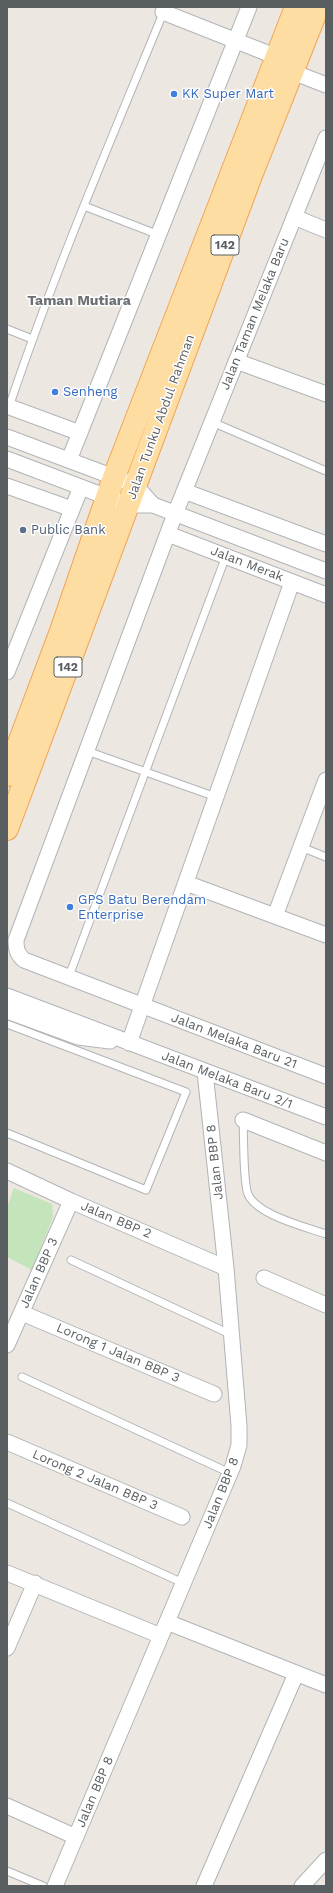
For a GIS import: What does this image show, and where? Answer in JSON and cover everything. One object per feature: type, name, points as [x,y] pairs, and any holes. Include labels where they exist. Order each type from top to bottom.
[{"type":"main road","name":"Jalan Tunku Abdul Rahman","points":[[7,775],[111,487],[296,7]]},
{"type":"main road","name":"Jalan Tunku Abdul Rahman","points":[[7,829],[252,173],[318,7]]},
{"type":"street","points":[[69,460],[160,235],[249,7]]},
{"type":"street","points":[[164,10],[277,57]]},
{"type":"street","points":[[293,72],[326,85]]},
{"type":"street","name":"Jalan Taman Melaka Baru","points":[[87,750],[175,514],[326,138]]},
{"type":"street","points":[[294,218],[326,230]]},
{"type":"street","points":[[236,361],[326,394]]},
{"type":"street","points":[[8,407],[80,433]]},
{"type":"street","points":[[7,437],[69,460],[111,487],[128,505],[153,505]]},
{"type":"street","points":[[7,459],[81,487],[136,485],[153,505]]},
{"type":"street","points":[[7,486],[72,509]]},
{"type":"street","points":[[7,672],[81,487]]},
{"type":"street","points":[[184,491],[326,544]]},
{"type":"street","name":"Jalan Merak","points":[[153,505],[326,571]]},
{"type":"street","name":"Jalan Merak","points":[[168,534],[326,595]]},
{"type":"street","points":[[129,1043],[292,582]]},
{"type":"street","name":"Jalan Melaka Baru 21","points":[[87,750],[16,940],[18,955],[24,960],[326,1076]]},
{"type":"street","points":[[275,916],[326,780]]},
{"type":"street","points":[[186,883],[326,935]]},
{"type":"street","points":[[7,996],[129,1043]]},
{"type":"street","points":[[7,1011],[78,1037],[129,1043]]},
{"type":"street","name":"Jalan Melaka Baru 2/1","points":[[129,1043],[326,1117]]},
{"type":"street","name":"Jalan BBP 8","points":[[55,1886],[162,1636],[230,1473],[239,1445],[240,1426],[226,1268],[205,1072]]},
{"type":"street","points":[[243,1120],[326,1153]]},
{"type":"street","name":"Jalan BBP 2","points":[[8,1174],[226,1268]]},
{"type":"street","name":"Jalan BBP 3","points":[[7,1345],[71,1201]]},
{"type":"street","points":[[264,1278],[326,1305]]},
{"type":"street","name":"Lorong 1 Jalan BBP 3","points":[[22,1313],[214,1394]]},
{"type":"street","name":"Lorong 2 Jalan BBP 3","points":[[7,1442],[182,1517]]},
{"type":"street","points":[[7,1573],[35,1583],[162,1636]]},
{"type":"street","points":[[7,1648],[35,1583]]},
{"type":"street","points":[[167,1622],[326,1685]]},
{"type":"street","points":[[204,1886],[296,1674]]},
{"type":"street","points":[[7,1806],[76,1837]]},
{"type":"street","points":[[302,1886],[326,1860]]},
{"type":"lane","points":[[8,407],[32,339],[84,206],[164,10]]},
{"type":"lane","points":[[84,206],[160,235]]},
{"type":"lane","points":[[7,329],[32,339]]},
{"type":"lane","points":[[212,422],[326,471]]},
{"type":"lane","points":[[69,976],[226,556]]},
{"type":"lane","points":[[87,750],[216,797]]},
{"type":"lane","points":[[301,847],[326,857]]},
{"type":"lane","points":[[7,1024],[186,1092],[146,1190],[7,1133]]},
{"type":"lane","points":[[243,1120],[247,1192],[254,1204],[289,1221],[326,1234]]},
{"type":"lane","points":[[71,1260],[232,1335]]},
{"type":"lane","points":[[22,1377],[230,1473]]},
{"type":"lane","points":[[7,1504],[183,1583]]},
{"type":"lane","points":[[7,1871],[43,1886]]},
{"type":"green space","points":[[14,1188],[52,1204],[53,1217],[32,1270],[7,1257],[7,1207]]},
{"type":"place","name":"KK Super Mart","points":[[174,94]]},
{"type":"place","name":"Senheng","points":[[55,392]]},
{"type":"place","name":"Public Bank","points":[[23,530]]},
{"type":"place","name":"GPS Batu Berendam Enterprise","points":[[70,907]]},
{"type":"district","name":"Taman Mutiara","points":[[79,301]]}]
